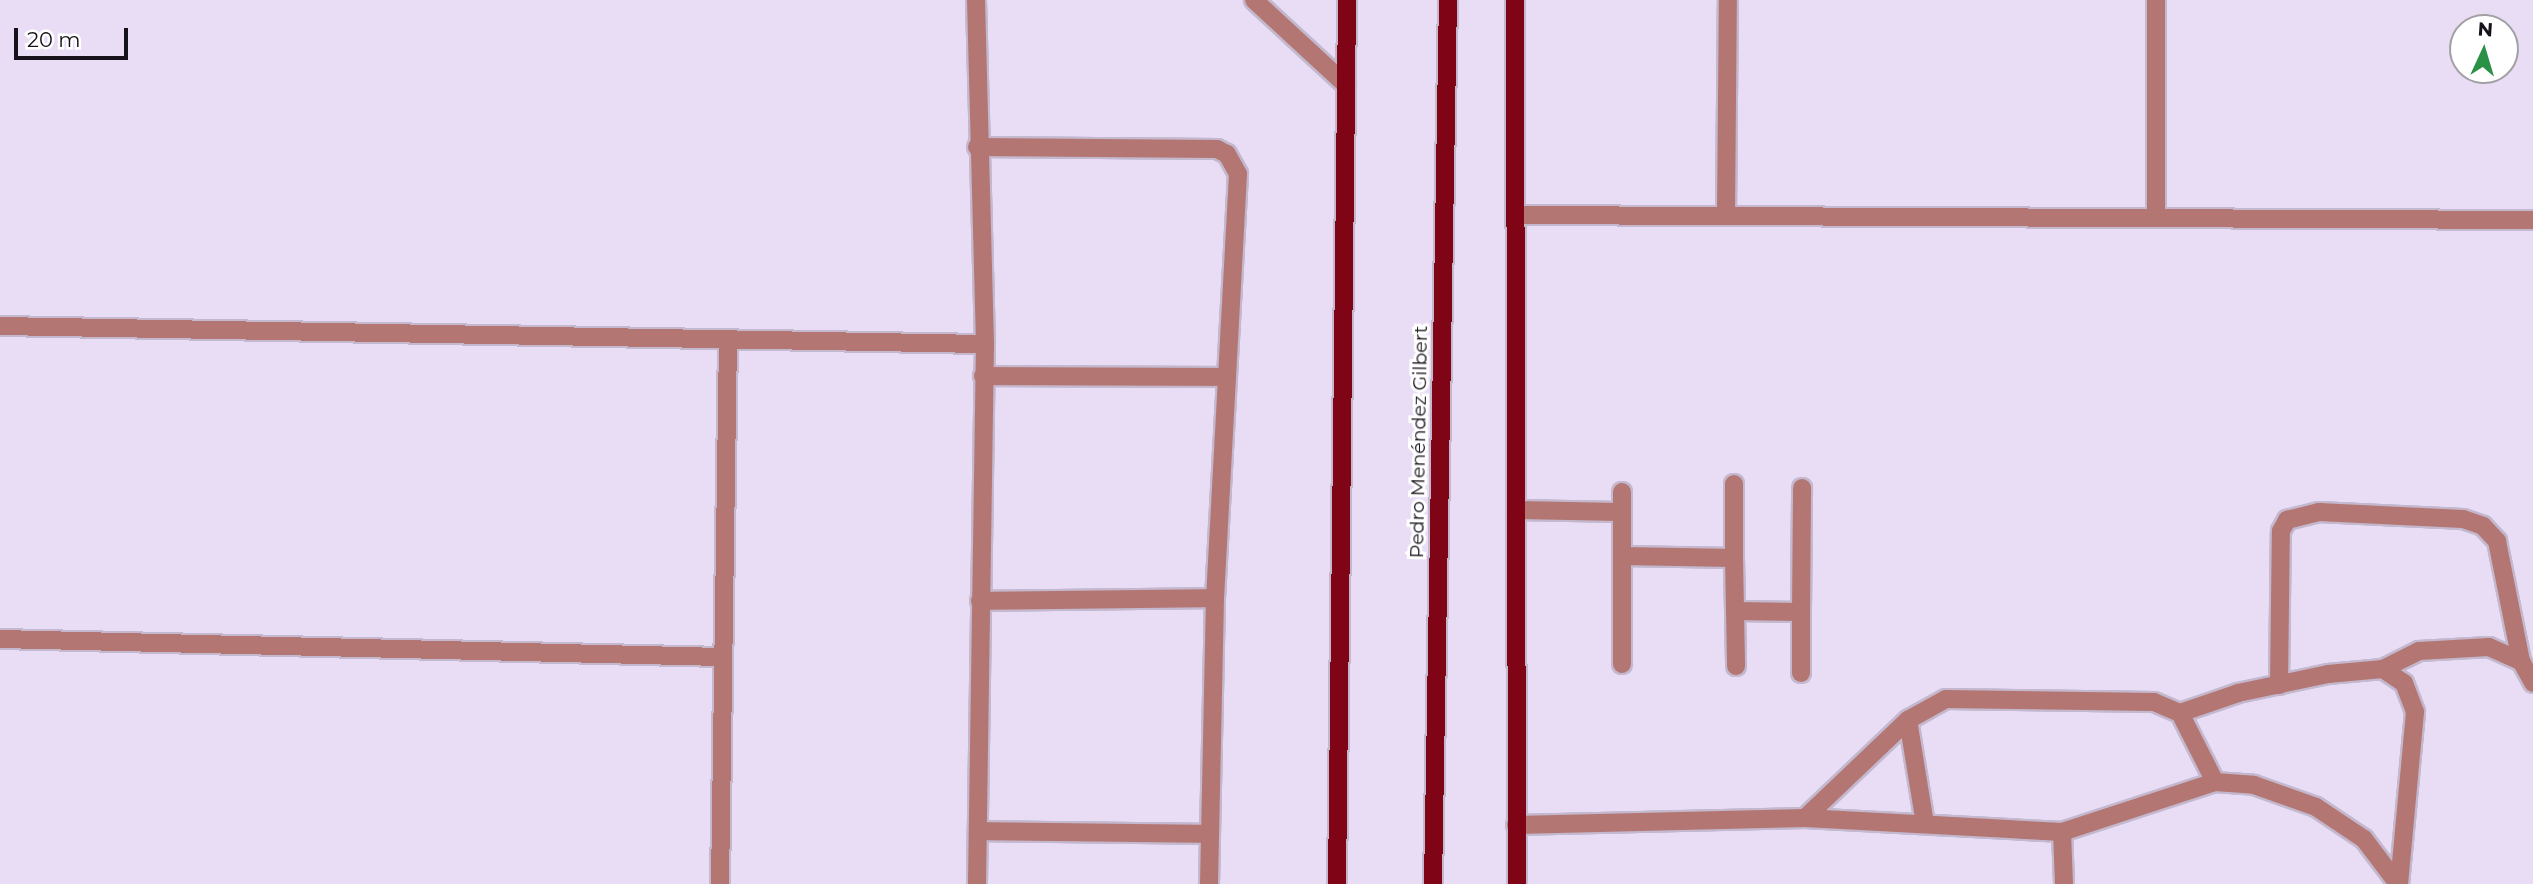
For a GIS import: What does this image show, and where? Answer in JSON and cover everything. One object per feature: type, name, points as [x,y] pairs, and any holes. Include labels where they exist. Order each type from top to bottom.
[{"type":"main road","points":[[1337,884],[1347,0]]},
{"type":"main road","name":"Pedro Menéndez Gilbert","points":[[1433,884],[1448,0]]},
{"type":"main road","points":[[1515,0],[1517,884]]},
{"type":"street","points":[[976,0],[977,147],[985,344],[977,884]]},
{"type":"street","points":[[1254,0],[1346,85]]},
{"type":"street","points":[[1726,214],[1728,0]]},
{"type":"street","points":[[2156,0],[2156,214]]},
{"type":"street","points":[[977,147],[1217,149],[1227,154],[1238,174],[1215,598],[1209,884]]},
{"type":"street","points":[[1516,215],[2156,214],[2533,220]]},
{"type":"street","points":[[0,326],[985,344]]},
{"type":"street","points":[[720,884],[729,341]]},
{"type":"street","points":[[983,376],[1226,377]]},
{"type":"street","points":[[1734,484],[1736,666]]},
{"type":"street","points":[[1801,673],[1802,488]]},
{"type":"street","points":[[1622,492],[1622,664]]},
{"type":"street","points":[[1516,510],[1622,512]]},
{"type":"street","points":[[2279,685],[2281,531],[2287,520],[2319,512],[2463,519],[2483,526],[2497,541],[2521,661],[2533,683]]},
{"type":"street","points":[[1623,556],[1734,558]]},
{"type":"street","points":[[980,601],[1215,598]]},
{"type":"street","points":[[1735,611],[1801,612]]},
{"type":"street","points":[[0,639],[722,657]]},
{"type":"street","points":[[1805,818],[1908,720],[1946,699],[2154,702],[2180,713],[2279,685],[2383,670],[2419,651],[2454,646],[2489,648],[2521,661]]},
{"type":"street","points":[[2383,670],[2404,683],[2415,712],[2399,884]]},
{"type":"street","points":[[2180,713],[2215,782]]},
{"type":"street","points":[[1908,720],[1925,824]]},
{"type":"street","points":[[1516,825],[1805,818],[2062,832],[2215,782],[2254,785],[2316,807],[2364,839],[2399,884]]},
{"type":"street","points":[[978,831],[1210,834]]},
{"type":"street","points":[[2062,832],[2064,884]]}]
